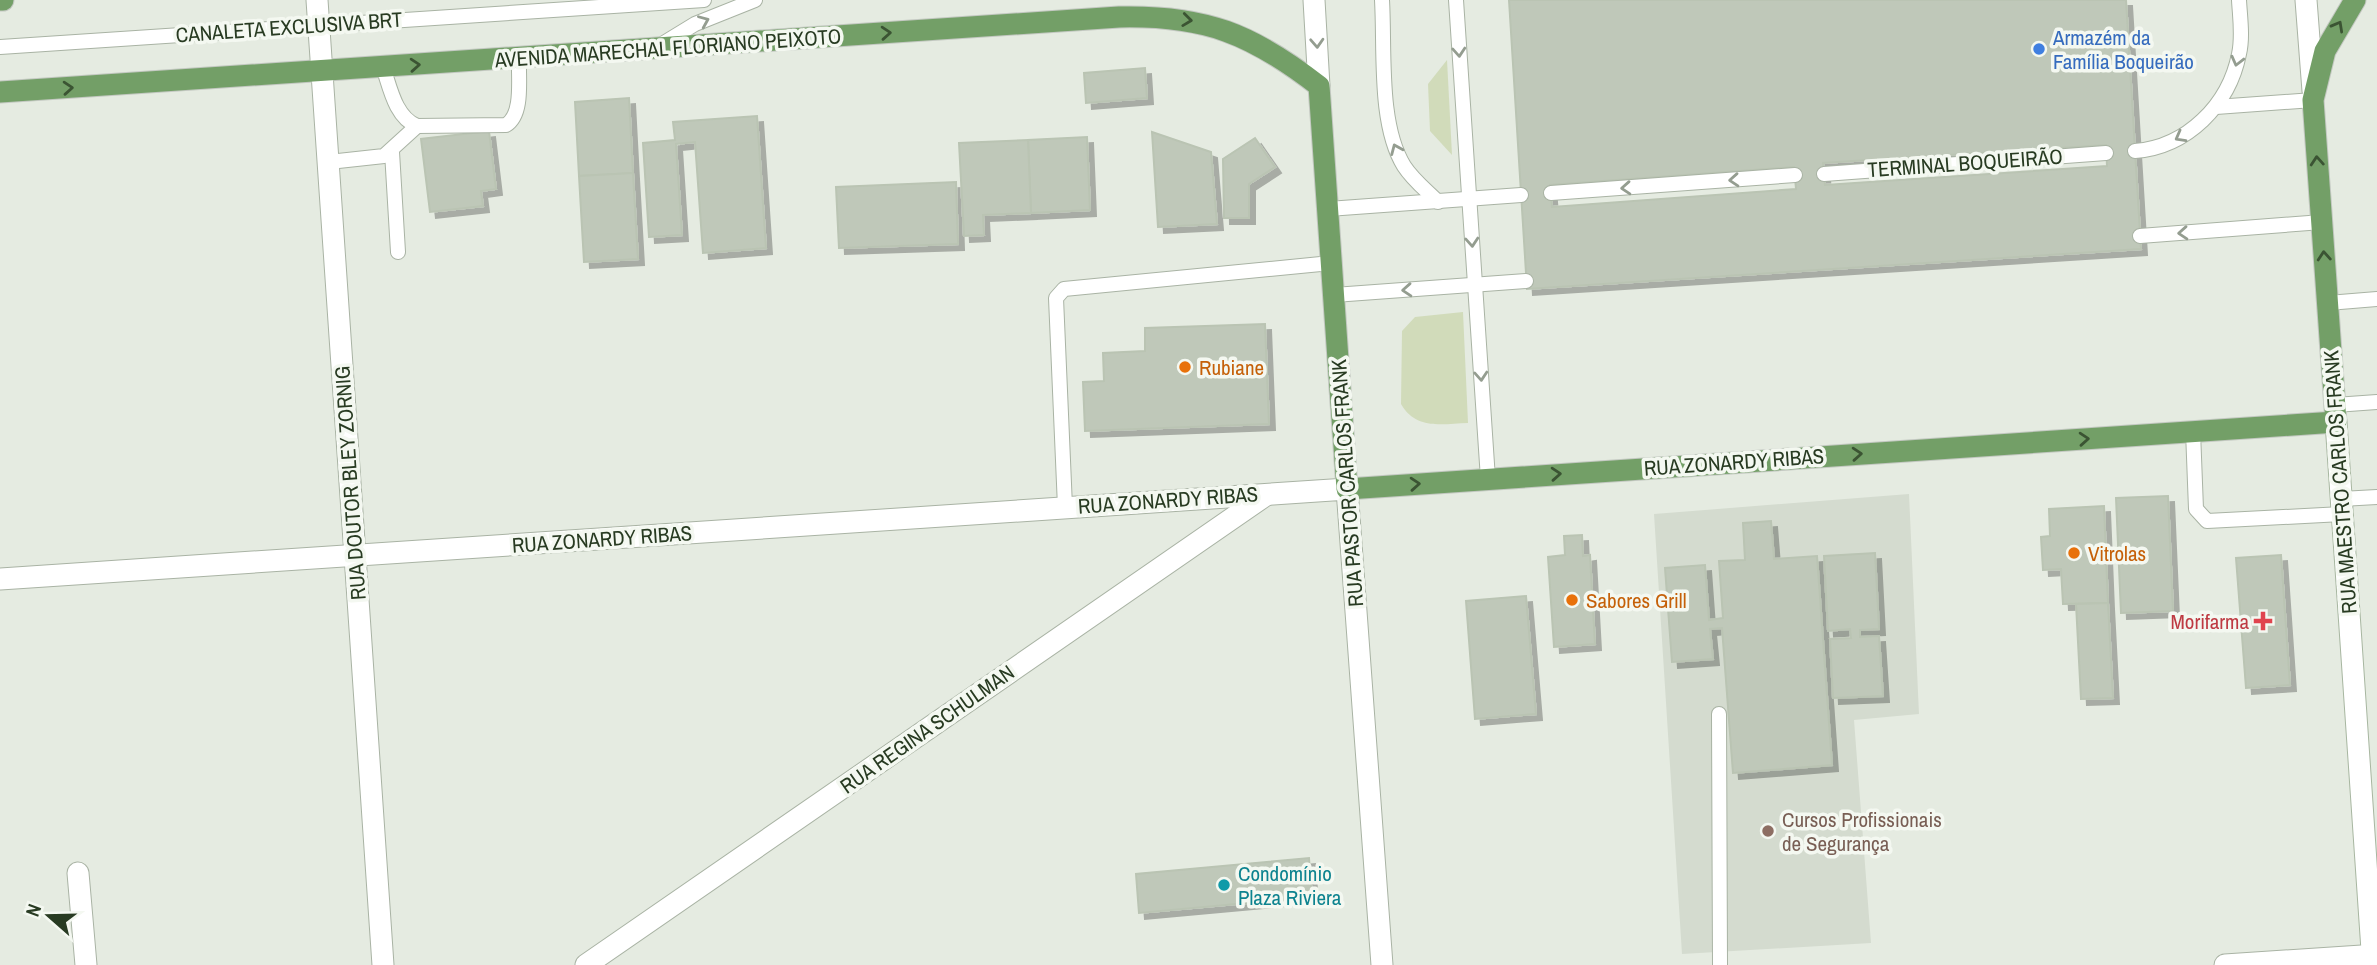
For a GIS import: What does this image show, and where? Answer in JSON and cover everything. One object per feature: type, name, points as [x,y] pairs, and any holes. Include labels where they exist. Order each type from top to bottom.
[{"type":"main road","points":[[2313,100],[2325,51],[2355,0]]},
{"type":"main road","name":"AVENIDA MARECHAL FLORIANO PEIXOTO","points":[[0,92],[1156,16],[1197,21],[1228,29],[1261,44],[1319,86]]},
{"type":"main road","name":"RUA PASTOR CARLOS FRANK","points":[[1319,86],[1347,489]]},
{"type":"main road","name":"RUA MAESTRO CARLOS FRANK","points":[[2313,100],[2336,413]]},
{"type":"main road","name":"RUA ZONARDY RIBAS","points":[[1347,489],[2193,431],[2336,413]]},
{"type":"street","name":"RUA DOUTOR BLEY ZORNIG","points":[[317,0],[383,965]]},
{"type":"street","name":"RUA PASTOR CARLOS FRANK","points":[[1314,0],[1319,86]]},
{"type":"street","name":"RUA MAESTRO CARLOS FRANK","points":[[2306,0],[2313,100]]},
{"type":"street","name":"RUA MAESTRO CARLOS FRANK","points":[[2336,413],[2374,958]]},
{"type":"street","name":"RUA PASTOR CARLOS FRANK","points":[[1347,489],[1382,965]]},
{"type":"street","name":"RUA ZONARDY RIBAS","points":[[0,579],[1347,489]]},
{"type":"street","name":"RUA REGINA SCHULMAN","points":[[586,965],[1268,494]]},
{"type":"street","points":[[78,873],[86,965]]},
{"type":"street","points":[[2225,965],[2374,958]]},
{"type":"lane","name":"CANALETA EXCLUSIVA BRT","points":[[0,47],[704,0]]},
{"type":"lane","points":[[655,49],[695,24],[755,0]]},
{"type":"lane","points":[[1382,0],[1388,128],[1403,164],[1413,179],[1438,202]]},
{"type":"lane","points":[[1456,0],[1488,479]]},
{"type":"lane","points":[[2135,151],[2164,145],[2184,136],[2216,107],[2227,90],[2240,52],[2238,4]]},
{"type":"lane","points":[[383,67],[401,114],[416,126],[506,125],[512,121],[516,112],[519,58]]},
{"type":"lane","points":[[2216,107],[2313,100]]},
{"type":"lane","points":[[328,162],[373,159],[392,152],[416,126]]},
{"type":"lane","points":[[392,152],[398,252]]},
{"type":"lane","name":"TERMINAL BOQUEIRÃO","points":[[1824,174],[2106,153]]},
{"type":"lane","points":[[1551,193],[1795,176]]},
{"type":"lane","points":[[1328,209],[1521,195]]},
{"type":"lane","points":[[2140,236],[2322,222]]},
{"type":"lane","points":[[1065,508],[1056,298],[1064,289],[1332,262]]},
{"type":"lane","points":[[1334,295],[1526,281]]},
{"type":"lane","points":[[2328,303],[2377,299]]},
{"type":"lane","points":[[2336,413],[2377,402]]},
{"type":"lane","points":[[2193,431],[2196,509],[2207,521],[2342,506],[2377,497]]},
{"type":"lane","points":[[1719,714],[1720,965]]},
{"type":"shaded area","name":"Cursos Profissionais de Segurança","points":[[1909,494],[1919,714],[1854,720],[1871,943],[1682,954],[1654,514]]},
{"type":"green space","points":[[1447,60],[1452,155],[1430,131],[1428,84]]},
{"type":"green space","points":[[1463,312],[1468,423],[1422,422],[1407,412],[1401,404],[1402,331],[1415,317]]},
{"type":"building","points":[[1509,0],[2126,0],[2141,249],[1527,289]],"holes":[[[2106,145],[2107,166],[1825,185],[1823,163]],[[1794,167],[1796,189],[1552,207],[1550,185]]]},
{"type":"building","points":[[1145,68],[1147,98],[1086,103],[1084,73]]},
{"type":"building","points":[[629,98],[633,173],[579,176],[575,102]]},
{"type":"building","points":[[757,116],[766,248],[703,253],[695,142],[676,144],[682,235],[649,237],[643,143],[675,140],[673,122]]},
{"type":"building","points":[[489,131],[496,189],[481,191],[483,206],[430,212],[421,139]]},
{"type":"building","points":[[1152,132],[1211,152],[1217,224],[1158,227]]},
{"type":"building","points":[[1087,137],[1090,210],[1031,213],[1028,140]]},
{"type":"building","points":[[1255,138],[1275,167],[1249,184],[1249,218],[1224,218],[1223,159]]},
{"type":"building","points":[[1028,140],[1031,213],[983,215],[984,235],[964,236],[959,143]]},
{"type":"building","points":[[633,173],[638,259],[584,262],[579,176]]},
{"type":"building","points":[[956,182],[958,244],[839,248],[836,187]]},
{"type":"building","name":"Rubiane","points":[[1265,324],[1269,424],[1085,431],[1083,382],[1104,381],[1103,353],[1145,351],[1145,328]]},
{"type":"building","points":[[2168,496],[2173,611],[2121,613],[2116,498]]},
{"type":"building","name":"Vitrolas","points":[[2104,506],[2108,603],[2063,604],[2061,569],[2043,570],[2041,537],[2050,536],[2049,509]]},
{"type":"building","points":[[1771,521],[1774,559],[1817,556],[1832,765],[1733,773],[1722,628],[1710,629],[1713,659],[1672,662],[1665,568],[1705,565],[1709,620],[1723,618],[1719,561],[1745,560],[1743,523]]},
{"type":"building","name":"Sabores Grill","points":[[1582,535],[1583,556],[1590,555],[1595,644],[1554,647],[1548,557],[1565,555],[1564,536]]},
{"type":"building","points":[[1875,553],[1879,629],[1860,630],[1860,637],[1879,636],[1883,696],[1833,698],[1830,639],[1851,638],[1850,629],[1828,631],[1824,556]]},
{"type":"building","name":"Morifarma","points":[[2281,555],[2290,685],[2246,688],[2236,558]]},
{"type":"building","points":[[1526,596],[1536,714],[1475,719],[1466,601]]},
{"type":"building","points":[[2108,603],[2113,698],[2081,699],[2076,604]]},
{"type":"building","name":"Condomínio Plaza Riviera","points":[[1309,858],[1312,897],[1139,913],[1136,874]]},
{"type":"place","name":"Armazém da Família Boqueirão","points":[[2039,49]]},
{"type":"place","name":"Rubiane","points":[[1185,367]]},
{"type":"place","name":"Vitrolas","points":[[2074,553]]},
{"type":"place","name":"Sabores Grill","points":[[1572,600]]},
{"type":"place","name":"Morifarma","points":[[2263,621]]},
{"type":"place","name":"Cursos Profissionais de Segurança","points":[[1768,831]]},
{"type":"place","name":"Condomínio Plaza Riviera","points":[[1224,885]]}]
